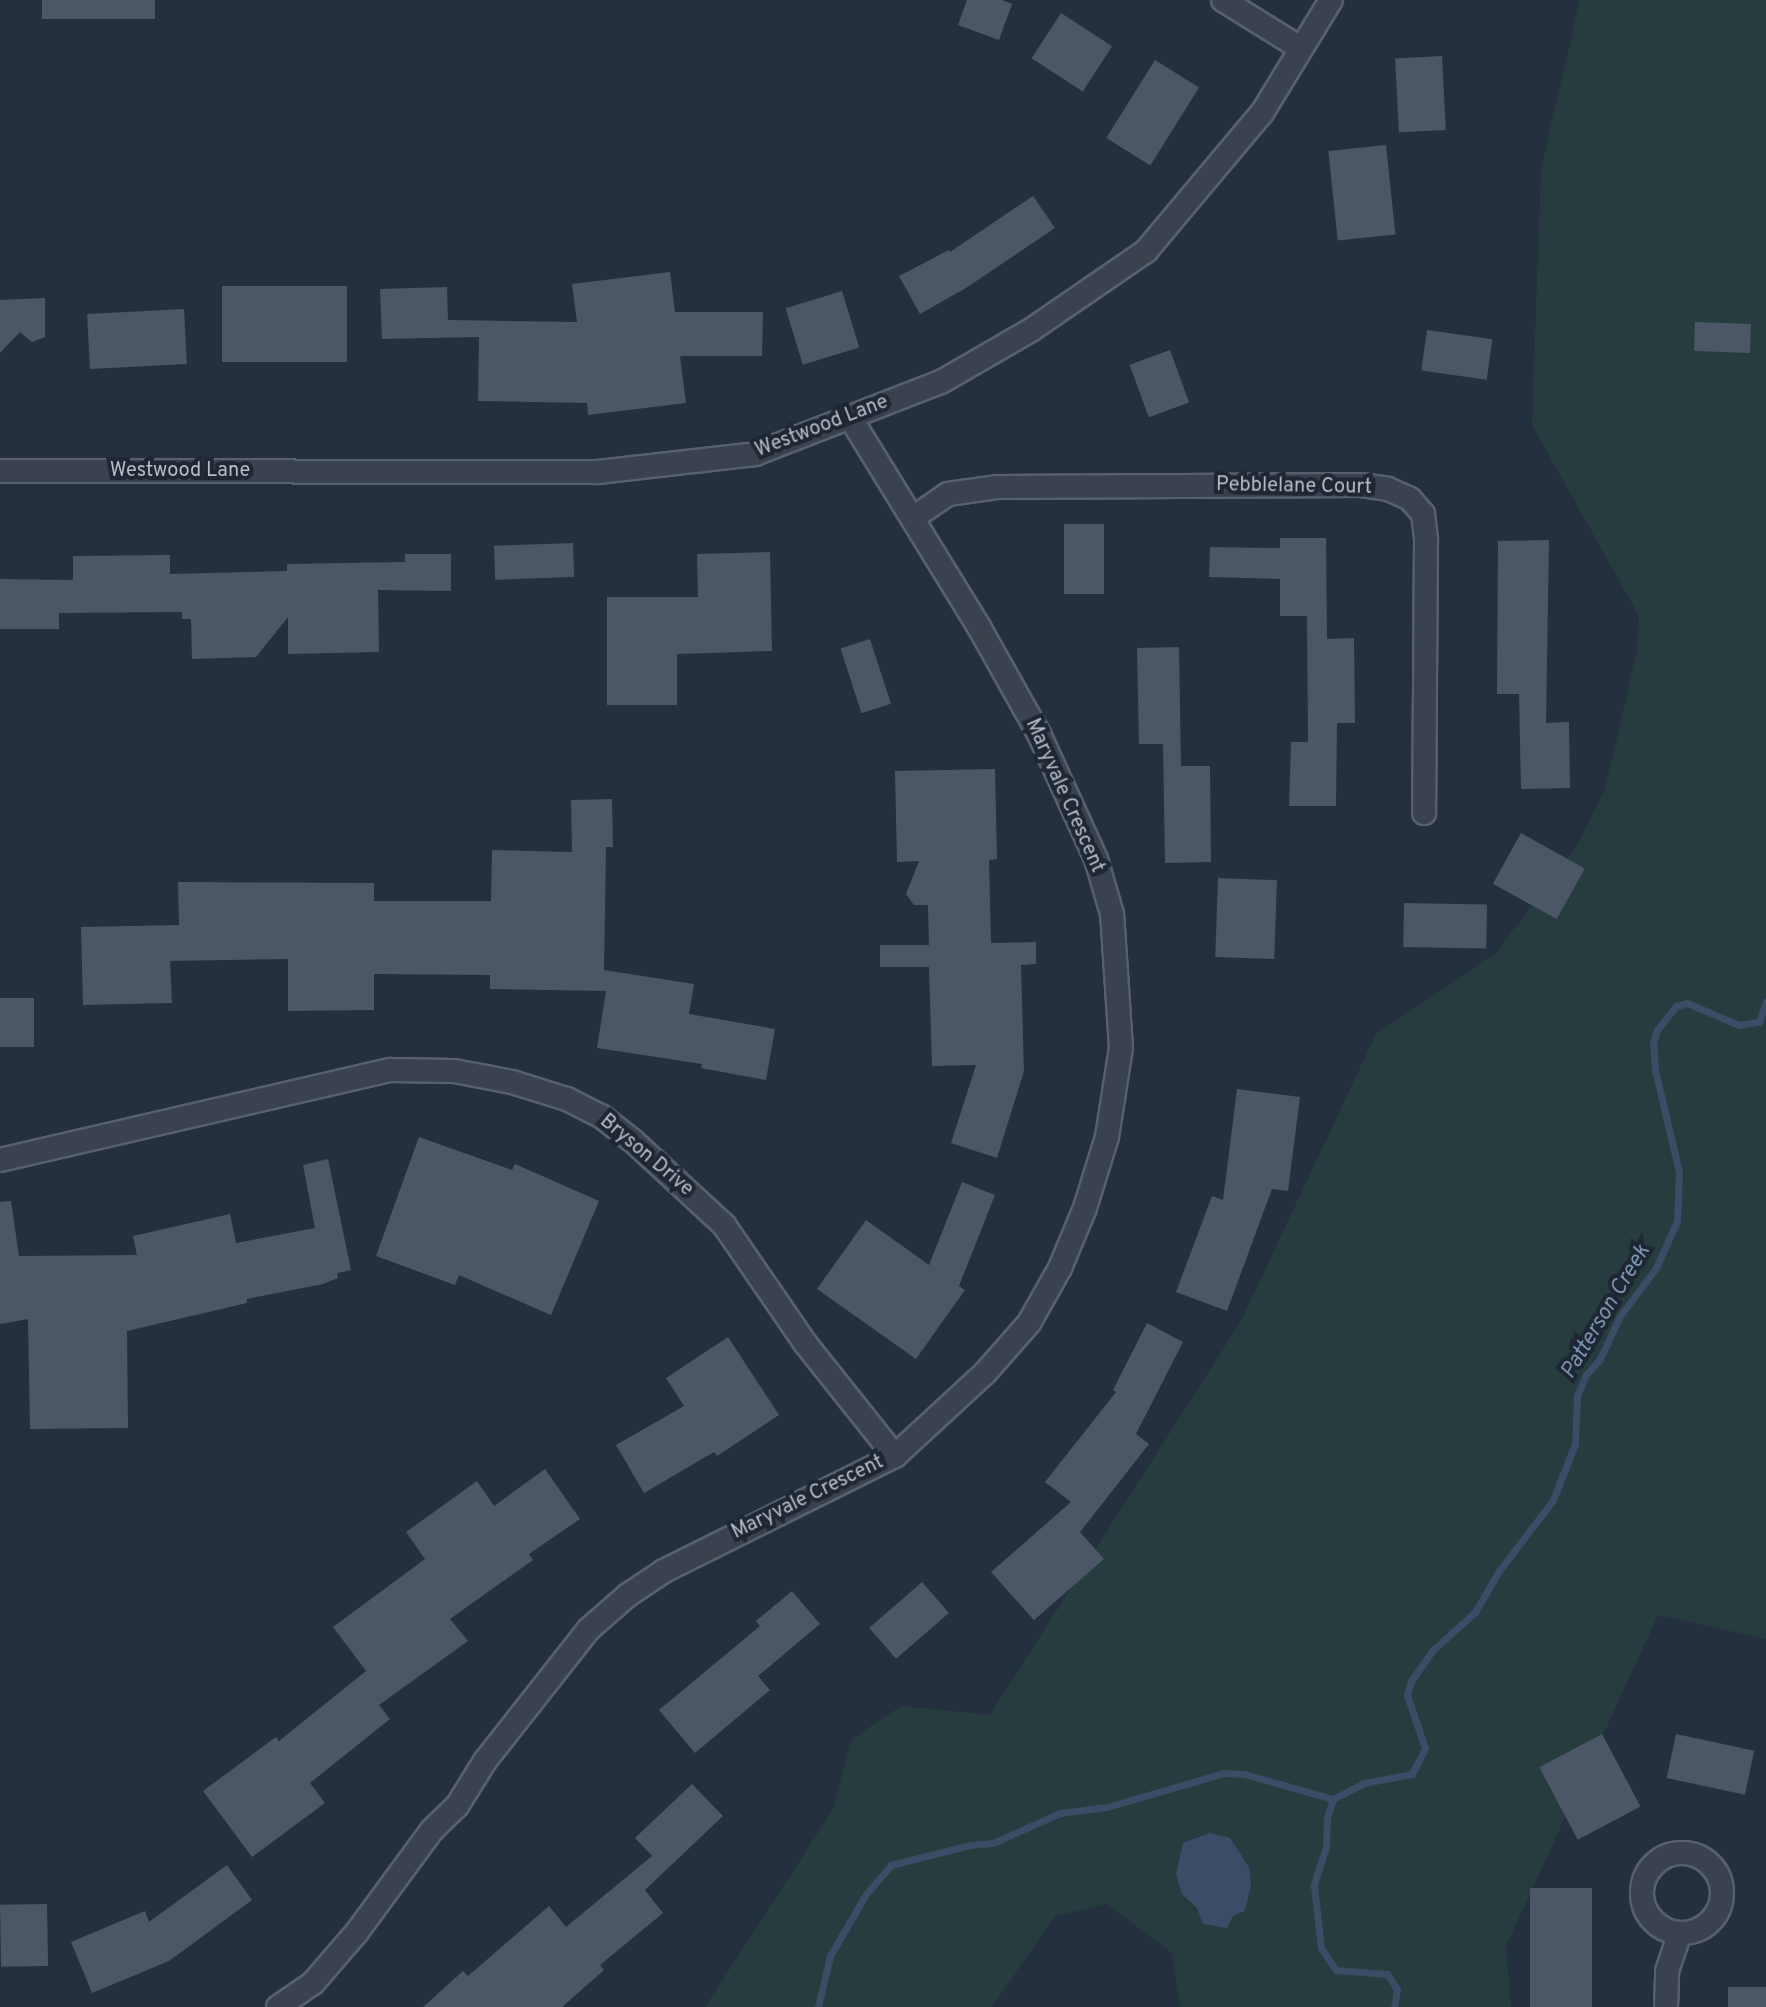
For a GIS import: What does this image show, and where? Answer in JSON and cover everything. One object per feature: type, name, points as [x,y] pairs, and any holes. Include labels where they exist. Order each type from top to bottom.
[{"type":"street","points":[[1223,0],[1300,48]]},
{"type":"street","name":"Westwood Lane","points":[[0,471],[598,472],[755,454],[941,382],[1031,330],[1146,251],[1262,113],[1331,0]]},
{"type":"street","name":"Maryvale Crescent","points":[[278,2007],[313,1983],[357,1932],[432,1830],[457,1806],[485,1761],[589,1629],[628,1595],[664,1571],[895,1456],[985,1373],[1029,1323],[1060,1268],[1085,1208],[1107,1137],[1121,1048],[1112,914],[1096,859],[1039,734],[850,417]]},
{"type":"street","name":"Pebblelane Court","points":[[913,518],[948,494],[997,487],[1361,485],[1388,489],[1410,499],[1423,514],[1426,540],[1424,813]]},
{"type":"street","name":"Bryson Drive","points":[[0,1160],[391,1070],[454,1071],[512,1082],[567,1099],[601,1116],[633,1141],[724,1225],[805,1343],[895,1456]]},
{"type":"street","points":[[1666,2007],[1667,1971],[1680,1933]]},
{"type":"green space","points":[[1580,0],[1766,0],[1766,1639],[1658,1615],[1506,1946],[1511,2007],[1180,2007],[1172,1953],[1107,1904],[1055,1916],[992,2007],[705,2007],[832,1811],[852,1739],[901,1706],[990,1715],[1241,1321],[1376,1034],[1496,953],[1578,844],[1605,789],[1637,652],[1639,616],[1532,425],[1541,169]]},
{"type":"water","points":[[1210,1833],[1230,1838],[1249,1867],[1251,1884],[1245,1911],[1233,1916],[1227,1928],[1203,1924],[1197,1908],[1182,1894],[1176,1874],[1183,1843]]},
{"type":"building","points":[[42,0],[155,0],[155,19],[42,19]]},
{"type":"building","points":[[967,0],[1002,0],[1012,4],[999,40],[958,25]]},
{"type":"building","points":[[1061,13],[1112,46],[1083,92],[1032,58]]},
{"type":"building","points":[[1442,56],[1446,130],[1399,132],[1395,58]]},
{"type":"building","points":[[1155,60],[1199,88],[1150,166],[1106,138]]},
{"type":"building","points":[[1386,145],[1395,235],[1338,241],[1328,151]]},
{"type":"building","points":[[1033,196],[1055,228],[966,288],[920,314],[899,276],[950,252]]},
{"type":"building","points":[[670,272],[675,312],[763,312],[762,356],[680,356],[686,403],[588,415],[587,403],[478,401],[479,337],[382,339],[380,289],[447,287],[448,320],[577,322],[572,284]]},
{"type":"building","points":[[222,286],[347,286],[347,362],[222,362]]},
{"type":"building","points":[[842,291],[859,347],[803,365],[786,308]]},
{"type":"building","points":[[45,298],[45,337],[32,342],[20,332],[0,353],[0,300]]},
{"type":"building","points":[[184,309],[187,364],[90,369],[87,314]]},
{"type":"building","points":[[1695,322],[1751,324],[1750,353],[1694,351]]},
{"type":"building","points":[[1427,330],[1492,339],[1487,380],[1421,371]]},
{"type":"building","points":[[1170,350],[1189,403],[1149,417],[1130,365]]},
{"type":"building","points":[[1064,524],[1104,524],[1104,594],[1064,594]]},
{"type":"building","points":[[1280,538],[1326,538],[1327,639],[1354,638],[1355,723],[1337,723],[1336,806],[1289,806],[1291,742],[1308,742],[1307,616],[1280,616],[1280,579],[1209,577],[1210,547],[1280,548]]},
{"type":"building","points":[[1549,540],[1546,723],[1569,722],[1570,788],[1521,789],[1519,694],[1497,694],[1498,541]]},
{"type":"building","points":[[573,543],[574,577],[495,580],[494,546]]},
{"type":"building","points":[[770,552],[772,651],[677,654],[677,705],[607,705],[607,597],[698,597],[697,554]]},
{"type":"building","points":[[405,554],[451,554],[451,591],[378,590],[379,652],[288,654],[288,617],[256,657],[192,659],[191,619],[182,619],[182,612],[59,613],[59,629],[0,629],[0,579],[73,580],[73,556],[170,555],[170,574],[287,571],[287,564],[405,562]]},
{"type":"building","points":[[870,639],[891,704],[862,713],[841,649]]},
{"type":"building","points":[[1179,647],[1181,766],[1210,766],[1211,862],[1165,863],[1163,744],[1139,744],[1137,648]]},
{"type":"building","points":[[995,769],[997,859],[989,860],[991,943],[1036,942],[1036,964],[1021,965],[1024,1071],[997,1158],[951,1143],[976,1065],[932,1066],[929,967],[880,967],[880,945],[929,945],[928,905],[914,905],[906,894],[919,861],[897,862],[895,771]]},
{"type":"building","points":[[612,799],[613,847],[606,847],[604,970],[694,984],[689,1014],[775,1029],[766,1080],[701,1068],[702,1064],[597,1048],[606,991],[490,989],[490,975],[374,974],[374,1010],[288,1011],[288,959],[170,961],[172,1003],[83,1005],[81,927],[179,925],[178,882],[374,883],[374,901],[491,901],[492,850],[572,852],[571,800]]},
{"type":"building","points":[[1521,833],[1585,868],[1557,919],[1493,884]]},
{"type":"building","points":[[1218,878],[1277,880],[1274,959],[1215,957]]},
{"type":"building","points":[[1404,903],[1487,904],[1486,948],[1403,947]]},
{"type":"building","points":[[0,998],[34,998],[34,1047],[0,1047]]},
{"type":"building","points":[[1237,1089],[1300,1097],[1288,1191],[1272,1189],[1227,1311],[1176,1292],[1212,1196],[1223,1200]]},
{"type":"building","points":[[419,1137],[512,1170],[515,1164],[599,1201],[551,1315],[459,1275],[455,1285],[376,1256]]},
{"type":"building","points":[[328,1159],[351,1270],[337,1273],[338,1278],[323,1284],[247,1299],[247,1303],[127,1331],[128,1428],[30,1429],[28,1319],[0,1324],[0,1202],[11,1201],[19,1256],[137,1255],[133,1236],[230,1214],[236,1243],[315,1228],[303,1165]]},
{"type":"building","points":[[962,1182],[995,1195],[959,1286],[965,1290],[916,1359],[817,1289],[866,1220],[929,1265]]},
{"type":"building","points":[[1147,1323],[1183,1342],[1136,1434],[1149,1444],[1080,1532],[1104,1559],[1034,1620],[991,1572],[1071,1502],[1045,1482],[1116,1392],[1113,1390]]},
{"type":"building","points":[[728,1337],[779,1415],[717,1456],[714,1452],[644,1493],[616,1445],[684,1406],[666,1378]]},
{"type":"building","points":[[545,1469],[580,1519],[529,1554],[533,1560],[450,1619],[468,1641],[379,1705],[390,1719],[310,1783],[325,1803],[252,1857],[203,1791],[276,1737],[279,1741],[366,1671],[333,1627],[425,1559],[406,1532],[477,1481],[494,1506]]},
{"type":"building","points":[[922,1582],[949,1613],[896,1659],[869,1628]]},
{"type":"building","points":[[792,1591],[820,1624],[758,1676],[770,1690],[695,1753],[659,1710],[760,1626],[756,1621]]},
{"type":"building","points":[[1602,1734],[1640,1806],[1578,1840],[1539,1767]]},
{"type":"building","points":[[1676,1734],[1754,1751],[1745,1795],[1667,1778]]},
{"type":"building","points":[[692,1784],[723,1816],[645,1890],[663,1913],[600,1965],[604,1970],[562,2007],[423,2007],[463,1971],[468,1976],[549,1906],[566,1927],[652,1856],[635,1838]]},
{"type":"building","points":[[227,1865],[252,1900],[169,1961],[92,1993],[71,1942],[145,1911],[149,1922]]},
{"type":"building","points":[[1530,1888],[1592,1888],[1592,2007],[1530,2007]]},
{"type":"building","points":[[47,1904],[48,1966],[1,1967],[0,1905]]},
{"type":"building","points":[[1728,1987],[1766,1987],[1766,2007],[1728,2007]]},
{"type":"waterway","name":"Patterson Creek","points":[[818,2007],[830,1956],[866,1894],[891,1865],[970,1845],[993,1843],[1060,1813],[1107,1807],[1224,1773],[1244,1774],[1333,1799],[1364,1783],[1412,1774],[1425,1748],[1407,1695],[1411,1681],[1433,1650],[1475,1612],[1499,1571],[1553,1500],[1575,1444],[1577,1396],[1586,1375],[1600,1359],[1620,1316],[1656,1268],[1677,1221],[1679,1172],[1655,1070],[1653,1043],[1657,1030],[1676,1006],[1687,1003],[1739,1025],[1759,1022],[1766,1002]]},
{"type":"waterway","name":"Patterson Creek","points":[[1333,1799],[1327,1817],[1326,1847],[1314,1885],[1321,1948],[1336,1970],[1387,1974],[1397,1989],[1394,2007]]}]
